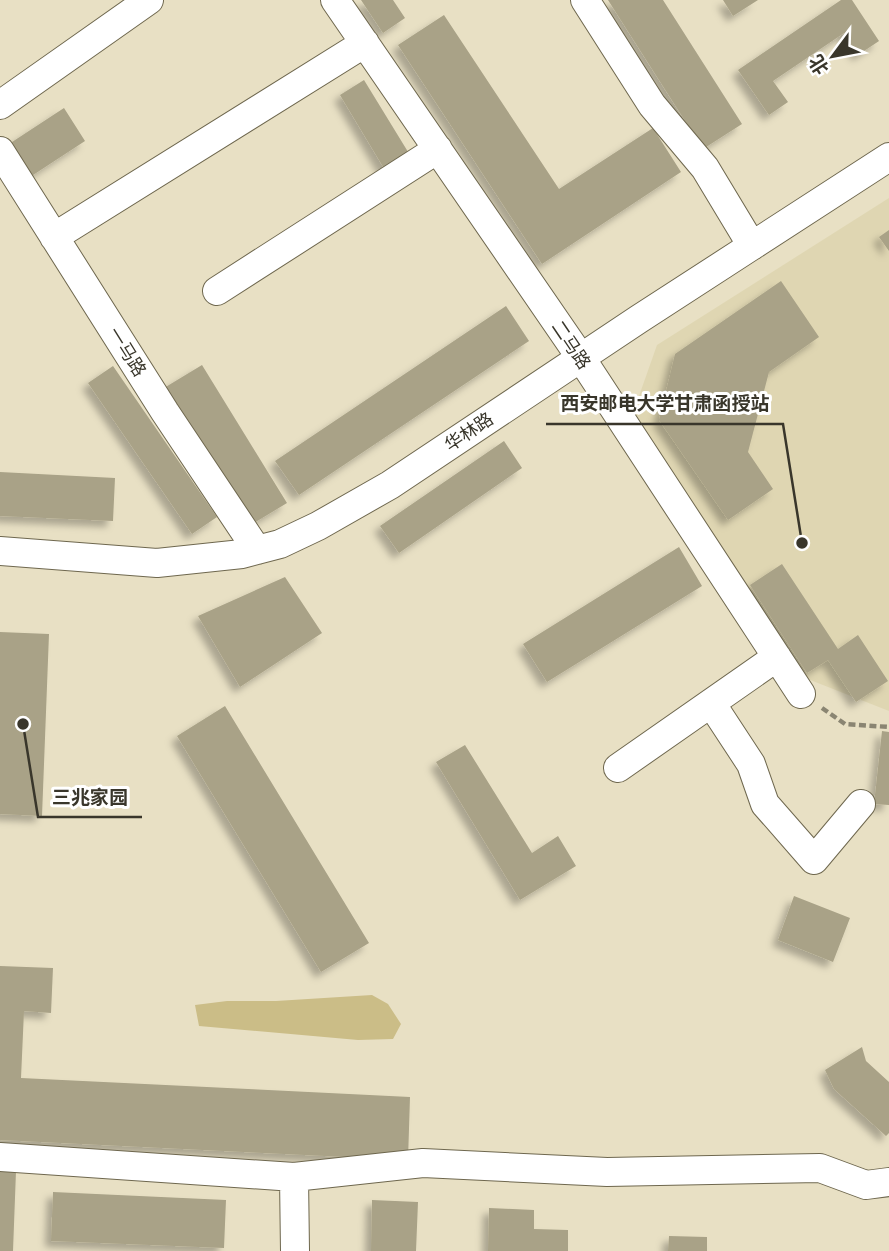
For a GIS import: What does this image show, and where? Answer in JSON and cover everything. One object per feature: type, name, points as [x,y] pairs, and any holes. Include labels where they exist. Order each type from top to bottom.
[{"type":"street","points":[[0,106],[149,0]]},
{"type":"street","name":"二马路","points":[[335,0],[581,358],[801,694]]},
{"type":"street","points":[[585,0],[652,105],[705,168],[752,246]]},
{"type":"street","points":[[54,237],[365,43]]},
{"type":"street","points":[[217,292],[438,149]]},
{"type":"street","name":"一马路","points":[[0,151],[165,412],[257,550]]},
{"type":"street","name":"华林路","points":[[0,551],[158,563],[206,559],[279,544],[318,526],[390,485],[889,157]]},
{"type":"street","points":[[618,768],[777,657]]},
{"type":"street","points":[[711,703],[751,764],[765,804],[814,860],[861,804]]},
{"type":"street","points":[[0,1157],[294,1177],[423,1163],[607,1172],[820,1168],[866,1185],[889,1182]]},
{"type":"street","points":[[294,1177],[295,1251]]},
{"type":"path","points":[[801,694],[845,724],[889,727]]},
{"type":"shaded area","points":[[889,198],[889,711],[795,674],[633,413],[657,345]]},
{"type":"shaded area","points":[[372,995],[388,1004],[401,1024],[393,1039],[358,1040],[199,1026],[195,1005],[227,1001]]},
{"type":"building","points":[[361,0],[393,0],[405,18],[383,33]]},
{"type":"building","points":[[608,0],[663,0],[742,124],[703,149]]},
{"type":"building","points":[[723,0],[758,0],[733,16]]},
{"type":"building","points":[[841,0],[852,0],[879,41],[858,55],[844,33],[773,81],[788,102],[769,115],[738,70]]},
{"type":"building","points":[[444,15],[559,189],[653,128],[681,172],[542,264],[398,45]]},
{"type":"building","points":[[364,80],[413,160],[388,175],[340,95]]},
{"type":"building","points":[[64,108],[85,141],[30,177],[9,144]]},
{"type":"building","points":[[889,230],[889,251],[879,237]]},
{"type":"building","points":[[781,281],[819,337],[769,372],[748,452],[773,489],[728,520],[659,420],[675,354]]},
{"type":"building","points":[[506,306],[529,341],[299,495],[275,461]]},
{"type":"building","points":[[202,365],[287,503],[249,526],[164,388]]},
{"type":"building","points":[[113,366],[217,517],[192,534],[88,383]]},
{"type":"building","points":[[504,441],[522,468],[399,553],[380,526]]},
{"type":"building","points":[[0,472],[115,478],[113,521],[0,516]]},
{"type":"building","points":[[679,547],[702,586],[547,682],[523,644]]},
{"type":"building","points":[[782,564],[838,649],[858,635],[888,681],[856,702],[828,660],[807,673],[750,585]]},
{"type":"building","points":[[285,577],[322,633],[240,687],[198,616]]},
{"type":"building","points":[[0,632],[49,634],[42,816],[0,814]]},
{"type":"building","points":[[225,706],[369,943],[321,972],[177,736]]},
{"type":"building","points":[[882,731],[889,732],[889,805],[874,804]]},
{"type":"building","points":[[465,745],[532,853],[558,836],[576,866],[520,900],[436,762]]},
{"type":"building","points":[[794,896],[850,918],[833,962],[778,940]]},
{"type":"building","points":[[0,966],[53,968],[51,1013],[24,1011],[21,1078],[410,1097],[408,1160],[0,1140]]},
{"type":"building","points":[[862,1047],[866,1061],[889,1082],[889,1133],[886,1136],[834,1089],[825,1070]]},
{"type":"building","points":[[0,1170],[16,1171],[13,1251],[0,1251]]},
{"type":"building","points":[[53,1192],[226,1200],[224,1248],[51,1241]]},
{"type":"building","points":[[372,1200],[418,1202],[416,1251],[371,1251]]},
{"type":"building","points":[[489,1208],[534,1210],[534,1229],[568,1230],[568,1251],[488,1251]]},
{"type":"building","points":[[669,1236],[707,1237],[707,1251],[668,1251]]},
{"type":"place","name":"西安邮电大学甘肃函授站","points":[[802,543]]},
{"type":"place","name":"三兆家园","points":[[23,724]]}]
